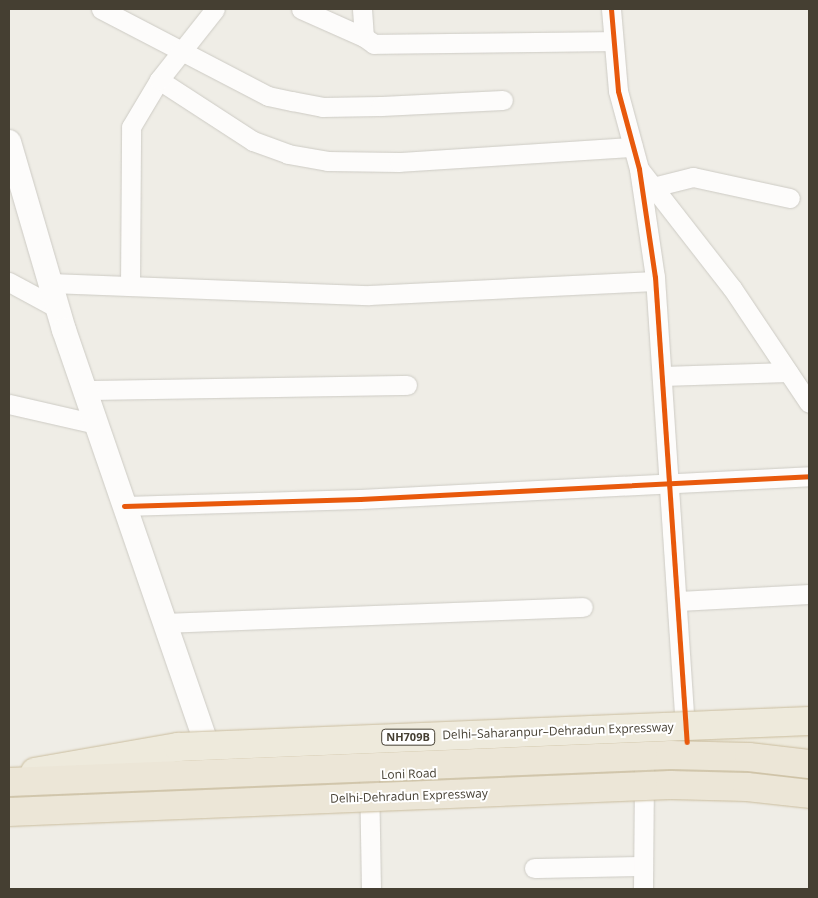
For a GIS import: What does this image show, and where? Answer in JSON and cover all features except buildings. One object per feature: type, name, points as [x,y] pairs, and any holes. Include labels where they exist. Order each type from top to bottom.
[{"type":"highway","name":"Delhi–Saharanpur–Dehradun Expressway","points":[[9,777],[178,747],[809,721]]},
{"type":"highway","name":"Loni Road","points":[[9,788],[210,771],[809,736]]},
{"type":"highway","name":"Loni Road","points":[[9,769],[369,775],[644,765],[809,754]]},
{"type":"highway","points":[[9,782],[670,755],[749,757],[809,764]]},
{"type":"highway","name":"Delhi-Dehradun Expressway","points":[[9,812],[670,785],[747,787],[809,794]]},
{"type":"street","points":[[101,9],[180,52],[268,96],[322,106],[503,100]]},
{"type":"street","points":[[130,286],[130,126],[159,80],[215,9]]},
{"type":"street","points":[[301,9],[382,45],[611,41]]},
{"type":"street","points":[[362,9],[364,38]]},
{"type":"street","points":[[611,9],[611,41],[618,91],[639,169],[655,281],[680,602],[686,742]]},
{"type":"street","points":[[159,80],[254,141],[288,154],[326,161],[399,162],[633,147]]},
{"type":"street","points":[[9,142],[50,283],[96,424],[166,623],[210,771]]},
{"type":"street","points":[[639,169],[732,288],[809,403]]},
{"type":"street","points":[[653,187],[693,177],[790,198]]},
{"type":"street","points":[[50,283],[369,294],[655,281]]},
{"type":"street","points":[[9,282],[58,308]]},
{"type":"street","points":[[662,376],[788,372]]},
{"type":"street","points":[[85,390],[407,385]]},
{"type":"street","points":[[9,404],[96,424]]},
{"type":"street","points":[[124,506],[809,476]]},
{"type":"street","points":[[680,602],[809,594]]},
{"type":"street","points":[[166,623],[583,607]]},
{"type":"street","points":[[643,889],[644,765]]},
{"type":"street","points":[[369,775],[371,889]]},
{"type":"street","points":[[534,868],[643,866]]},
{"type":"cycle path","points":[[611,9],[618,91],[639,169],[655,277],[687,742]]},
{"type":"cycle path","points":[[124,506],[360,499],[809,476]]}]
